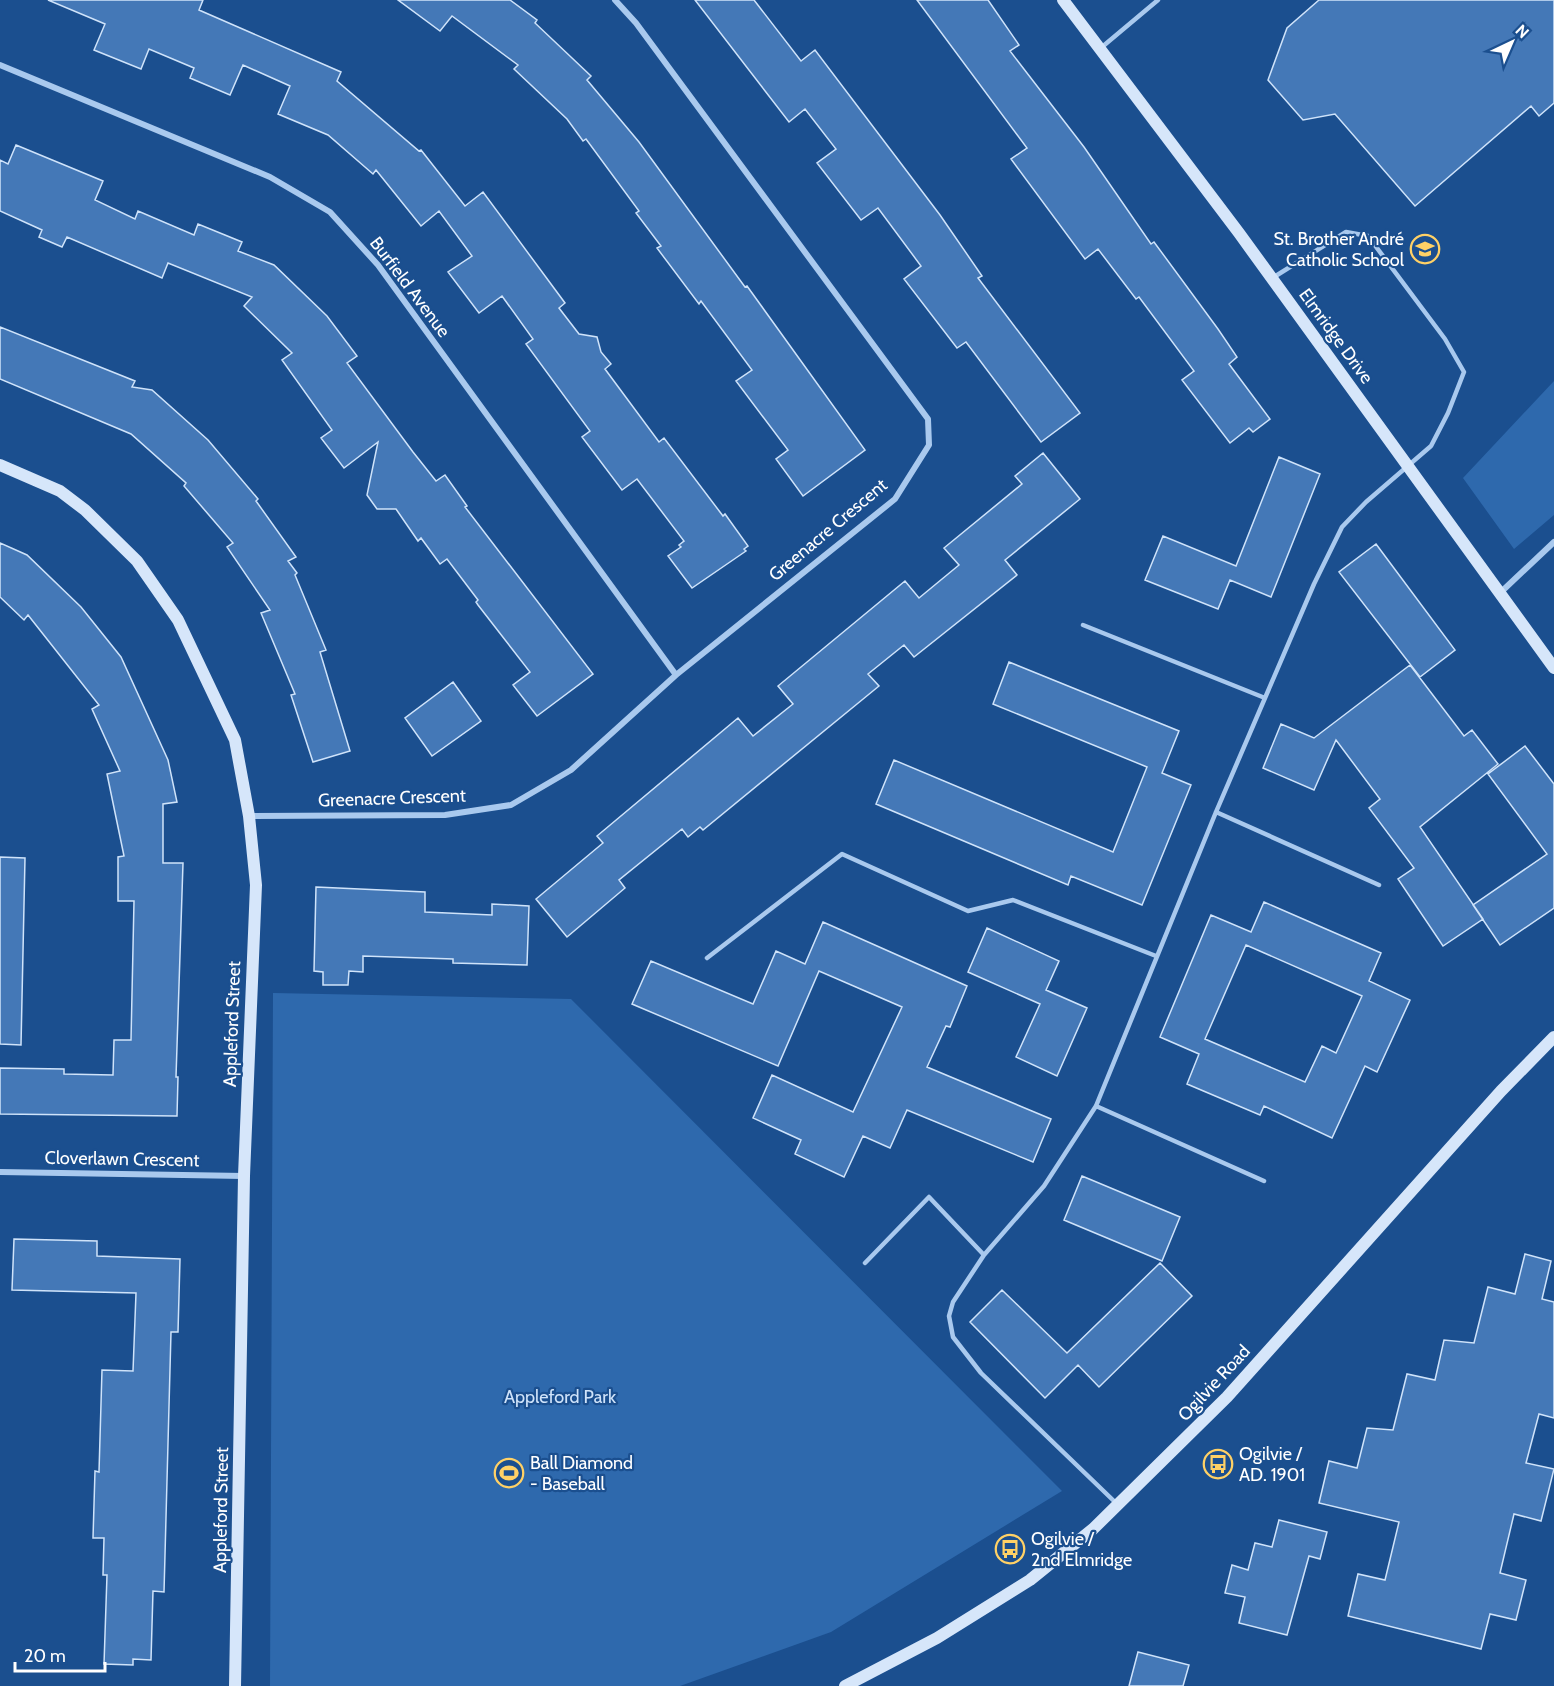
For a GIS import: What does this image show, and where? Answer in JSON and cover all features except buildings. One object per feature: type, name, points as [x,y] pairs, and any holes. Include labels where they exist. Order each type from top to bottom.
[{"type":"street","name":"Greenacre Crescent","points":[[249,816],[445,814],[511,805],[571,770],[676,675],[895,499],[929,445],[928,419],[636,23],[615,0]]},
{"type":"street","name":"Elmridge Drive","points":[[1063,0],[1272,279],[1554,668]]},
{"type":"street","name":"Burfield Avenue","points":[[0,65],[270,177],[330,212],[378,265],[676,675]]},
{"type":"street","name":"Appleford Street","points":[[0,465],[60,491],[86,510],[137,561],[178,621],[236,740],[249,816],[256,885],[244,1176],[235,1686]]},
{"type":"street","points":[[1499,593],[1554,542]]},
{"type":"street","name":"Ogilvie Road","points":[[845,1686],[937,1638],[1030,1580],[1072,1548],[1227,1396],[1501,1091],[1554,1037]]},
{"type":"street","name":"Cloverlawn Crescent","points":[[0,1172],[244,1176]]},
{"type":"lane","points":[[1100,48],[1158,0]]},
{"type":"lane","points":[[1118,1505],[981,1373],[953,1337],[949,1316],[953,1302],[984,1255],[1044,1186],[1096,1106],[1216,812],[1314,584],[1342,526],[1366,502],[1410,467],[1431,446],[1448,413],[1464,372],[1445,339],[1368,236],[1346,232],[1272,279]]},
{"type":"lane","points":[[1083,625],[1265,698]]},
{"type":"lane","points":[[1216,812],[1379,885]]},
{"type":"lane","points":[[707,958],[842,854],[968,911],[1013,900],[1156,956]]},
{"type":"lane","points":[[1096,1106],[1264,1181]]},
{"type":"lane","points":[[865,1263],[929,1197],[984,1255]]},
{"type":"green space","points":[[1554,381],[1554,515],[1514,549],[1463,478]]},
{"type":"green space","name":"Appleford Park","points":[[273,993],[571,999],[1062,1491],[831,1632],[680,1686],[270,1686]]},
{"type":"place","name":"St. Brother André Catholic School","points":[[1425,249]]},
{"type":"place","name":"Ogilvie / AD. 1901","points":[[1218,1464]]},
{"type":"place","name":"Ball Diamond - Baseball","points":[[509,1473]]},
{"type":"place","name":"Ogilvie / 2nd Elmridge","points":[[1010,1549]]}]
